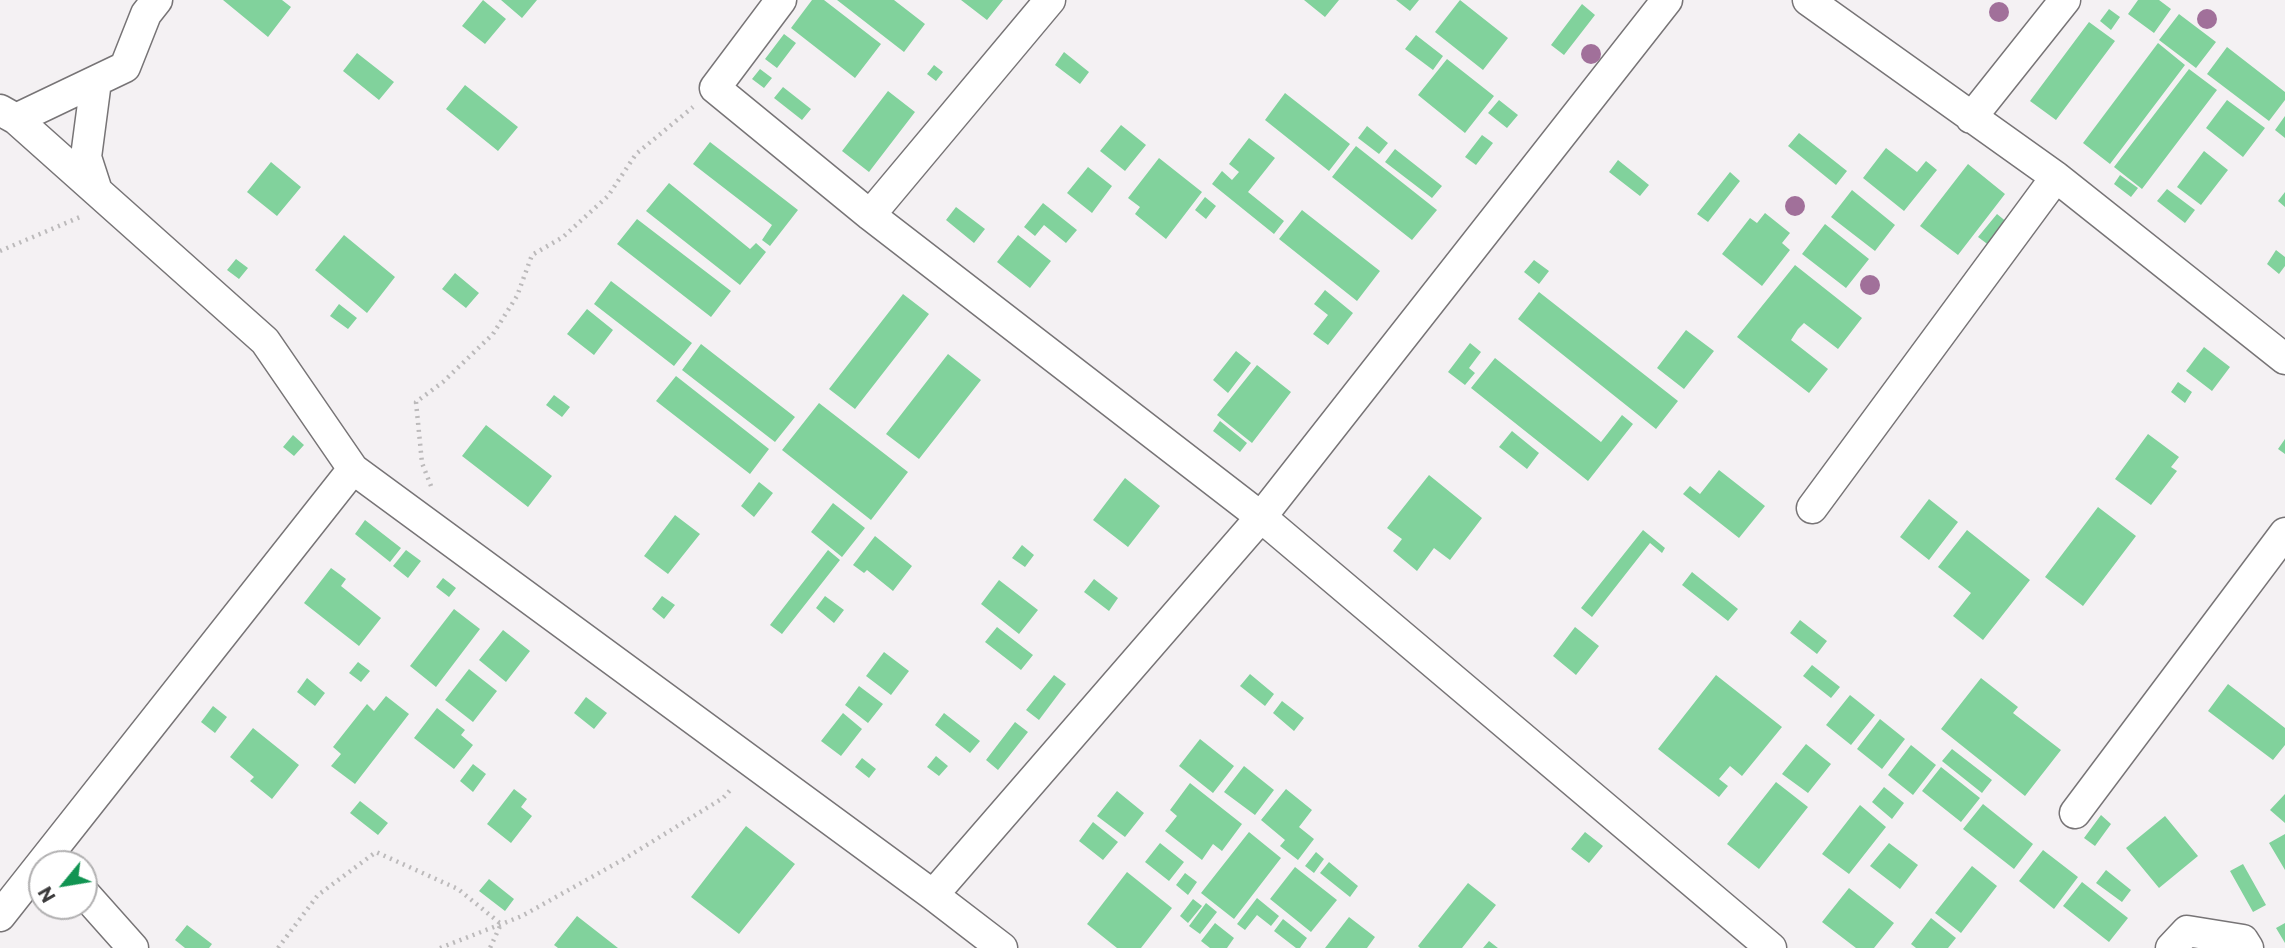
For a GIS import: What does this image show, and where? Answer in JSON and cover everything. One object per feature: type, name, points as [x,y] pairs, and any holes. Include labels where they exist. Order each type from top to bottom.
[{"type":"street","points":[[157,0],[146,14],[125,67],[8,115],[265,341],[353,469],[1002,948]]},
{"type":"street","points":[[781,0],[715,88],[870,215],[1261,517],[1771,948]]},
{"type":"street","points":[[870,215],[1050,0]]},
{"type":"street","points":[[933,895],[1261,517],[1667,0]]},
{"type":"street","points":[[1808,0],[2056,177],[2285,359]]},
{"type":"street","points":[[1971,118],[2064,0]]},
{"type":"street","points":[[96,81],[86,157],[104,198]]},
{"type":"street","points":[[1812,508],[2056,177]]},
{"type":"street","points":[[60,850],[353,469]]},
{"type":"street","points":[[2075,813],[2285,533]]},
{"type":"street","points":[[0,916],[28,886]]},
{"type":"street","points":[[98,909],[133,948]]},
{"type":"street","points":[[2171,948],[2187,931],[2243,940],[2248,948]]},
{"type":"path","points":[[431,487],[422,463],[416,402],[443,382],[493,334],[517,296],[532,255],[563,237],[608,196],[636,154],[715,88]]},
{"type":"path","points":[[0,251],[104,198]]},
{"type":"path","points":[[440,948],[522,916],[624,859],[723,798],[755,764]]},
{"type":"path","points":[[278,948],[318,895],[376,852],[458,888],[501,924]]},
{"type":"path","points":[[490,948],[501,924]]},
{"type":"building","points":[[223,0],[282,0],[291,7],[268,37]]},
{"type":"building","points":[[483,0],[506,19],[485,44],[462,26]]},
{"type":"building","points":[[501,0],[537,0],[522,18]]},
{"type":"building","points":[[812,0],[824,0],[881,44],[855,78],[791,28]]},
{"type":"building","points":[[837,0],[894,0],[925,24],[904,52]]},
{"type":"building","points":[[961,0],[1003,0],[987,20]]},
{"type":"building","points":[[1304,0],[1339,0],[1325,17]]},
{"type":"building","points":[[1396,0],[1419,0],[1410,11]]},
{"type":"building","points":[[1460,0],[1508,38],[1483,70],[1435,32]]},
{"type":"building","points":[[2138,0],[2159,0],[2171,9],[2154,33],[2128,14]]},
{"type":"building","points":[[1582,4],[1595,15],[1564,55],[1551,45]]},
{"type":"building","points":[[2109,9],[2120,17],[2111,30],[2100,21]]},
{"type":"building","points":[[2179,14],[2216,42],[2196,68],[2159,40]]},
{"type":"building","points":[[2089,22],[2115,41],[2056,120],[2030,101]]},
{"type":"building","points":[[784,34],[796,43],[777,68],[765,59]]},
{"type":"building","points":[[1416,35],[1443,56],[1433,70],[1405,49]]},
{"type":"building","points":[[2158,43],[2185,65],[2110,164],[2083,143]]},
{"type":"building","points":[[2227,47],[2285,92],[2285,100],[2269,121],[2207,74]]},
{"type":"building","points":[[1064,52],[1089,72],[1080,84],[1055,65]]},
{"type":"building","points":[[357,53],[394,82],[379,100],[343,71]]},
{"type":"building","points":[[1447,59],[1494,96],[1465,133],[1418,95]]},
{"type":"building","points":[[934,65],[943,72],[936,81],[927,74]]},
{"type":"building","points":[[760,69],[772,78],[764,88],[752,79]]},
{"type":"building","points":[[2189,69],[2217,90],[2142,189],[2114,167]]},
{"type":"building","points":[[465,85],[518,127],[498,151],[446,109]]},
{"type":"building","points":[[783,87],[811,109],[802,120],[774,98]]},
{"type":"building","points":[[888,91],[915,112],[869,172],[842,151]]},
{"type":"building","points":[[1285,93],[1350,144],[1329,171],[1265,120]]},
{"type":"building","points":[[1499,100],[1518,115],[1507,128],[1488,113]]},
{"type":"building","points":[[2227,100],[2265,128],[2243,157],[2206,128]]},
{"type":"building","points":[[2285,116],[2285,138],[2275,130]]},
{"type":"building","points":[[1121,125],[1146,145],[1125,171],[1100,151]]},
{"type":"building","points":[[1367,126],[1388,143],[1379,154],[1358,138]]},
{"type":"building","points":[[1799,133],[1847,171],[1836,185],[1788,146]]},
{"type":"building","points":[[1482,135],[1493,143],[1476,165],[1465,157]]},
{"type":"building","points":[[1249,138],[1275,158],[1248,192],[1284,221],[1274,234],[1212,184],[1222,171],[1232,180],[1239,172],[1229,164]]},
{"type":"building","points":[[710,142],[798,210],[770,246],[762,240],[772,225],[693,164]]},
{"type":"building","points":[[1356,146],[1437,210],[1412,240],[1332,177]]},
{"type":"building","points":[[1886,148],[1917,172],[1926,161],[1937,170],[1904,211],[1863,178]]},
{"type":"building","points":[[1395,149],[1442,186],[1432,198],[1385,162]]},
{"type":"building","points":[[2204,151],[2228,170],[2201,205],[2177,187]]},
{"type":"building","points":[[1159,158],[1202,192],[1166,239],[1135,214],[1140,207],[1128,198]]},
{"type":"building","points":[[1618,160],[1649,185],[1640,196],[1609,172]]},
{"type":"building","points":[[271,162],[301,187],[277,216],[247,192]]},
{"type":"building","points":[[1968,164],[2005,194],[1958,255],[1920,226]]},
{"type":"building","points":[[1088,167],[1112,186],[1092,213],[1067,193]]},
{"type":"building","points":[[1730,172],[1740,181],[1708,222],[1697,214]]},
{"type":"building","points":[[2120,175],[2138,188],[2131,197],[2114,184]]},
{"type":"building","points":[[669,183],[750,249],[756,243],[766,252],[740,285],[646,211]]},
{"type":"building","points":[[2167,189],[2195,210],[2185,223],[2157,201]]},
{"type":"building","points":[[1852,190],[1895,225],[1875,251],[1831,217]]},
{"type":"building","points":[[2285,192],[2285,207],[2278,201]]},
{"type":"building","points":[[1205,197],[1216,206],[1206,219],[1195,210]]},
{"type":"building","points":[[1043,203],[1077,230],[1066,243],[1044,225],[1035,236],[1024,227]]},
{"type":"building","points":[[956,207],[985,229],[974,243],[946,220]]},
{"type":"building","points":[[1302,210],[1380,271],[1357,301],[1279,239]]},
{"type":"building","points":[[1765,213],[1790,233],[1782,243],[1790,250],[1762,286],[1722,254],[1750,218],[1757,223]]},
{"type":"building","points":[[1997,214],[2008,223],[1990,246],[1978,237]]},
{"type":"building","points":[[637,219],[731,291],[711,317],[617,244]]},
{"type":"building","points":[[1825,224],[1869,259],[1846,288],[1802,254]]},
{"type":"building","points":[[344,235],[395,277],[367,313],[315,270]]},
{"type":"building","points":[[1018,235],[1051,261],[1030,288],[997,262]]},
{"type":"building","points":[[2276,250],[2285,257],[2285,266],[2279,274],[2267,264]]},
{"type":"building","points":[[236,259],[248,268],[239,279],[227,270]]},
{"type":"building","points":[[1534,260],[1549,271],[1539,284],[1524,272]]},
{"type":"building","points":[[1795,265],[1862,318],[1838,349],[1804,323],[1798,329],[1791,340],[1828,369],[1809,393],[1737,337]]},
{"type":"building","points":[[455,273],[479,293],[466,308],[442,289]]},
{"type":"building","points":[[611,281],[692,343],[674,366],[594,304]]},
{"type":"building","points":[[1325,290],[1353,313],[1328,345],[1313,334],[1328,315],[1314,304]]},
{"type":"building","points":[[1539,292],[1678,401],[1656,429],[1518,319]]},
{"type":"building","points":[[903,294],[929,314],[855,409],[829,389]]},
{"type":"building","points":[[339,304],[357,318],[348,329],[330,316]]},
{"type":"building","points":[[587,309],[613,330],[594,355],[567,334]]},
{"type":"building","points":[[1686,330],[1714,351],[1684,389],[1657,368]]},
{"type":"building","points":[[1470,343],[1481,352],[1469,368],[1475,373],[1465,385],[1448,372]]},
{"type":"building","points":[[701,344],[795,417],[775,442],[682,370]]},
{"type":"building","points":[[2204,347],[2230,367],[2212,391],[2186,371]]},
{"type":"building","points":[[1236,351],[1251,363],[1228,393],[1213,380]]},
{"type":"building","points":[[948,354],[981,380],[919,459],[886,434]]},
{"type":"building","points":[[1495,358],[1601,442],[1622,415],[1633,424],[1588,481],[1471,388]]},
{"type":"building","points":[[1257,365],[1291,392],[1252,443],[1217,415]]},
{"type":"building","points":[[676,376],[769,449],[750,474],[656,401]]},
{"type":"building","points":[[2178,382],[2192,392],[2185,403],[2171,392]]},
{"type":"building","points":[[554,395],[570,407],[562,417],[546,405]]},
{"type":"building","points":[[819,403],[908,472],[871,520],[782,450]]},
{"type":"building","points":[[1220,421],[1247,443],[1240,452],[1213,431]]},
{"type":"building","points":[[486,425],[552,476],[528,507],[462,456]]},
{"type":"building","points":[[1512,431],[1539,453],[1527,469],[1499,447]]},
{"type":"building","points":[[2148,434],[2179,457],[2171,467],[2177,471],[2151,505],[2115,479]]},
{"type":"building","points":[[293,435],[304,445],[294,456],[283,447]]},
{"type":"building","points":[[2285,439],[2285,454],[2278,449]]},
{"type":"building","points":[[1719,470],[1765,506],[1739,538],[1683,494],[1690,486],[1700,494]]},
{"type":"building","points":[[1429,475],[1482,518],[1450,560],[1434,548],[1417,571],[1393,551],[1402,539],[1387,528]]},
{"type":"building","points":[[1125,478],[1160,506],[1128,547],[1093,520]]},
{"type":"building","points":[[759,482],[773,493],[754,517],[741,506]]},
{"type":"building","points":[[1929,499],[1958,522],[1929,560],[1900,537]]},
{"type":"building","points":[[833,503],[865,528],[842,557],[811,532]]},
{"type":"building","points":[[2098,507],[2136,536],[2083,606],[2045,577]]},
{"type":"building","points":[[675,515],[700,534],[668,574],[644,556]]},
{"type":"building","points":[[365,520],[401,548],[390,562],[355,534]]},
{"type":"building","points":[[1643,530],[1665,548],[1662,553],[1650,543],[1592,617],[1581,608]]},
{"type":"building","points":[[1967,530],[2030,580],[1983,640],[1953,616],[1971,593],[1938,567]]},
{"type":"building","points":[[875,536],[912,566],[893,591],[867,570],[864,573],[853,565]]},
{"type":"building","points":[[1022,545],[1034,555],[1025,567],[1012,558]]},
{"type":"building","points":[[406,550],[421,561],[408,578],[393,566]]},
{"type":"building","points":[[828,550],[840,560],[782,634],[770,625]]},
{"type":"building","points":[[331,568],[346,579],[341,586],[381,618],[359,646],[304,603]]},
{"type":"building","points":[[1692,572],[1738,609],[1728,621],[1682,585]]},
{"type":"building","points":[[443,578],[456,588],[449,597],[436,587]]},
{"type":"building","points":[[1094,579],[1118,598],[1109,611],[1084,592]]},
{"type":"building","points":[[999,580],[1038,610],[1019,634],[981,604]]},
{"type":"building","points":[[662,596],[675,605],[664,619],[652,609]]},
{"type":"building","points":[[825,596],[844,610],[834,623],[816,608]]},
{"type":"building","points":[[454,609],[480,629],[436,687],[410,666]]},
{"type":"building","points":[[1800,620],[1827,641],[1817,654],[1790,633]]},
{"type":"building","points":[[997,627],[1033,655],[1021,670],[985,642]]},
{"type":"building","points":[[1575,627],[1599,646],[1576,675],[1553,656]]},
{"type":"building","points":[[503,630],[530,651],[506,682],[479,660]]},
{"type":"building","points":[[884,652],[909,671],[891,695],[866,676]]},
{"type":"building","points":[[358,662],[370,671],[361,682],[349,673]]},
{"type":"building","points":[[1812,665],[1840,687],[1831,698],[1803,676]]},
{"type":"building","points":[[469,669],[497,691],[473,722],[445,700]]},
{"type":"building","points":[[1250,674],[1274,694],[1265,706],[1240,686]]},
{"type":"building","points":[[1054,675],[1066,684],[1039,720],[1026,710]]},
{"type":"building","points":[[1716,675],[1782,727],[1742,776],[1730,766],[1719,779],[1728,786],[1719,797],[1658,749]]},
{"type":"building","points":[[307,678],[325,693],[315,706],[297,692]]},
{"type":"building","points":[[1981,678],[2018,707],[2013,713],[2061,750],[2025,796],[1941,729]]},
{"type":"building","points":[[2228,684],[2285,728],[2285,745],[2273,760],[2208,711]]},
{"type":"building","points":[[859,686],[883,704],[868,723],[845,705]]},
{"type":"building","points":[[1850,695],[1875,715],[1851,745],[1826,725]]},
{"type":"building","points":[[386,696],[409,714],[355,784],[331,766],[341,754],[333,747],[367,704],[374,711]]},
{"type":"building","points":[[586,697],[607,713],[594,729],[574,713]]},
{"type":"building","points":[[1282,701],[1304,718],[1294,731],[1273,713]]},
{"type":"building","points":[[213,706],[227,717],[215,733],[201,722]]},
{"type":"building","points":[[437,708],[465,730],[461,735],[473,745],[454,769],[414,738]]},
{"type":"building","points":[[843,713],[862,729],[841,756],[821,741]]},
{"type":"building","points":[[944,713],[980,741],[970,753],[935,725]]},
{"type":"building","points":[[1880,719],[1905,739],[1882,769],[1857,749]]},
{"type":"building","points":[[1015,722],[1028,732],[998,770],[986,760]]},
{"type":"building","points":[[253,728],[299,765],[272,799],[250,781],[254,777],[230,757]]},
{"type":"building","points":[[1200,739],[1234,766],[1213,793],[1179,766]]},
{"type":"building","points":[[1806,744],[1831,764],[1808,793],[1782,774]]},
{"type":"building","points":[[1911,745],[1936,765],[1913,795],[1888,775]]},
{"type":"building","points":[[1952,749],[1992,780],[1982,793],[1942,761]]},
{"type":"building","points":[[936,756],[948,766],[939,776],[927,767]]},
{"type":"building","points":[[862,758],[876,769],[869,778],[855,767]]},
{"type":"building","points":[[473,764],[486,774],[473,792],[460,781]]},
{"type":"building","points":[[1244,766],[1274,790],[1255,815],[1224,792]]},
{"type":"building","points":[[1941,767],[1980,798],[1961,822],[1922,791]]},
{"type":"building","points":[[1776,782],[1808,807],[1759,869],[1727,844]]},
{"type":"building","points":[[1190,783],[1242,824],[1222,851],[1213,844],[1202,860],[1165,831],[1177,816],[1170,810]]},
{"type":"building","points":[[1884,787],[1904,803],[1892,819],[1872,802]]},
{"type":"building","points":[[514,789],[527,799],[521,807],[532,816],[511,843],[487,824]]},
{"type":"building","points":[[1286,789],[1312,810],[1299,827],[1314,839],[1298,860],[1280,846],[1285,840],[1261,820]]},
{"type":"building","points":[[1117,791],[1144,813],[1125,837],[1097,816]]},
{"type":"building","points":[[2285,794],[2285,823],[2270,810]]},
{"type":"building","points":[[360,801],[388,823],[378,835],[350,813]]},
{"type":"building","points":[[1983,804],[2033,844],[2014,869],[1963,829]]},
{"type":"building","points":[[1860,805],[1886,827],[1849,874],[1822,854]]},
{"type":"building","points":[[2101,815],[2111,824],[2095,846],[2084,838]]},
{"type":"building","points":[[2165,816],[2198,856],[2159,888],[2126,848]]},
{"type":"building","points":[[1093,822],[1118,842],[1103,860],[1079,841]]},
{"type":"building","points":[[746,826],[795,864],[739,934],[691,897]]},
{"type":"building","points":[[1249,832],[1281,858],[1234,919],[1201,893]]},
{"type":"building","points":[[1585,832],[1603,846],[1589,863],[1571,849]]},
{"type":"building","points":[[2285,834],[2285,870],[2269,843]]},
{"type":"building","points":[[1160,843],[1184,862],[1169,881],[1145,862]]},
{"type":"building","points":[[1889,843],[1918,865],[1900,889],[1870,866]]},
{"type":"building","points":[[2043,850],[2078,877],[2054,909],[2019,881]]},
{"type":"building","points":[[1316,852],[1324,859],[1314,873],[1305,866]]},
{"type":"building","points":[[1329,862],[1358,886],[1350,897],[1320,873]]},
{"type":"building","points":[[2243,864],[2266,905],[2253,912],[2230,871]]},
{"type":"building","points":[[1972,866],[1997,886],[1961,933],[1935,913]]},
{"type":"building","points":[[1295,867],[1337,900],[1311,932],[1270,899]]},
{"type":"building","points":[[2106,870],[2131,890],[2122,902],[2096,883]]},
{"type":"building","points":[[1127,872],[1172,908],[1141,948],[1117,948],[1087,924]]},
{"type":"building","points":[[1185,873],[1197,882],[1188,895],[1176,885]]},
{"type":"building","points":[[489,879],[514,899],[505,911],[479,891]]},
{"type":"building","points":[[2082,882],[2128,918],[2109,942],[2063,906]]},
{"type":"building","points":[[1468,883],[1496,905],[1462,948],[1420,948],[1418,946]]},
{"type":"building","points":[[1849,888],[1894,923],[1874,948],[1856,948],[1822,922]]},
{"type":"building","points":[[1257,898],[1279,916],[1271,926],[1257,915],[1245,930],[1237,924]]},
{"type":"building","points":[[1193,899],[1202,906],[1188,923],[1180,916]]},
{"type":"building","points":[[1206,903],[1217,912],[1200,934],[1189,926]]},
{"type":"building","points":[[577,916],[618,948],[558,948],[554,945]]},
{"type":"building","points":[[1349,917],[1375,937],[1367,948],[1325,948]]},
{"type":"building","points":[[1931,918],[1956,938],[1948,948],[1916,948],[1911,944]]},
{"type":"building","points":[[1283,919],[1307,938],[1300,948],[1296,948],[1274,931]]},
{"type":"building","points":[[1215,923],[1234,938],[1227,948],[1210,948],[1201,941]]},
{"type":"building","points":[[2285,923],[2285,943],[2276,928]]},
{"type":"building","points":[[187,925],[212,944],[209,948],[185,948],[175,940]]},
{"type":"building","points":[[1489,941],[1498,948],[1483,948]]}]
